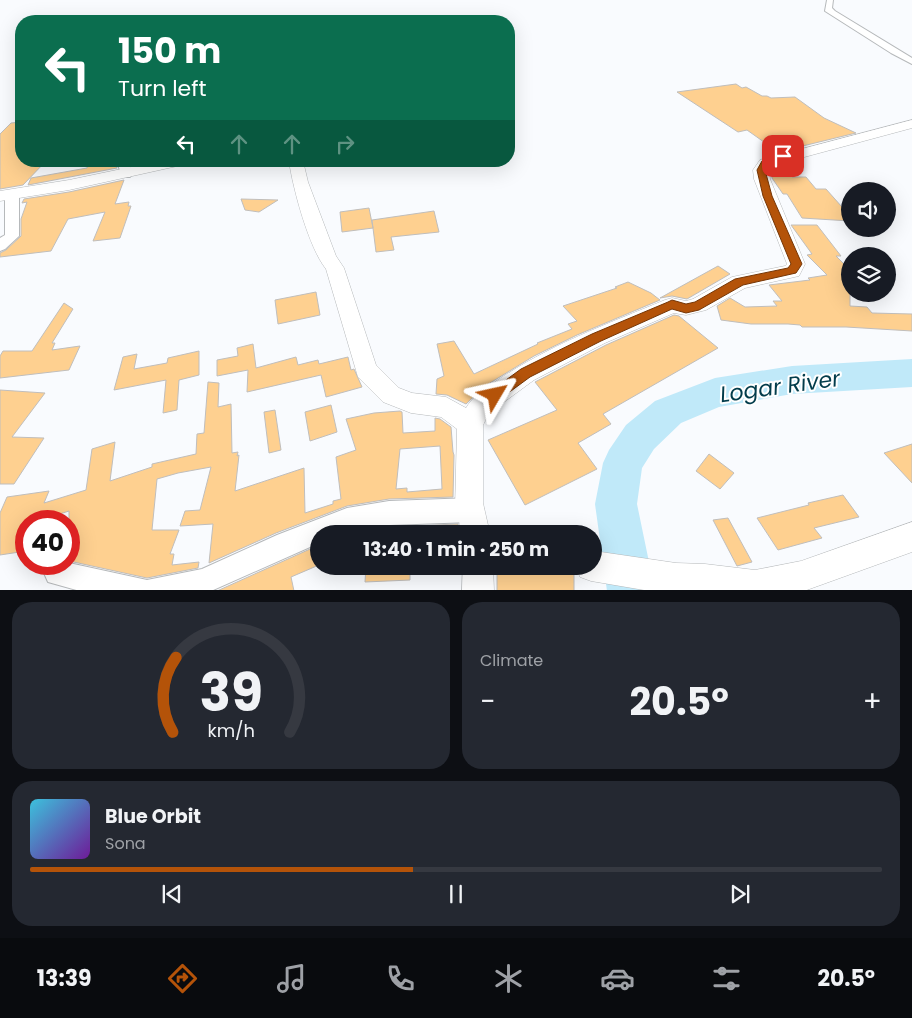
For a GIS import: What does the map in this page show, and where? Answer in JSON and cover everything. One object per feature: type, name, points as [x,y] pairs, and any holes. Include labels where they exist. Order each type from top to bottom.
[{"type":"street","points":[[830,0],[828,9],[837,16],[864,31],[893,52],[912,61]]},
{"type":"street","points":[[474,525],[472,510],[469,508],[470,424],[480,406],[526,373],[597,338],[672,305],[686,308],[699,305],[739,282],[792,271],[796,264],[762,179],[761,170],[765,163],[783,156],[876,135],[912,124]]},
{"type":"street","points":[[0,246],[12,236],[6,195],[124,167]]},
{"type":"street","points":[[297,167],[300,182],[328,258],[335,268],[366,370],[391,395],[411,402],[446,407],[470,424]]},
{"type":"street","points":[[152,590],[203,581],[286,544],[347,520],[389,513],[472,510]]},
{"type":"street","points":[[602,568],[676,579],[705,580],[755,586],[801,583],[912,537]]},
{"type":"street","points":[[67,575],[143,590]]},
{"type":"street","points":[[478,575],[478,590]]},
{"type":"building","points":[[736,84],[771,98],[795,97],[824,118],[856,133],[778,152],[747,130],[738,132],[677,92]]},
{"type":"building","points":[[11,123],[15,123],[15,167],[40,167],[23,185],[0,189],[0,134]]},
{"type":"building","points":[[782,165],[792,177],[806,177],[816,189],[826,189],[841,206],[841,220],[802,218],[787,194],[783,194],[772,178],[772,168]]},
{"type":"building","points":[[87,168],[117,168],[28,185],[31,178]]},
{"type":"building","points":[[124,180],[115,204],[129,202],[128,206],[131,206],[120,238],[93,241],[105,212],[68,219],[51,251],[0,257],[0,253],[21,236],[21,219],[27,202],[22,203],[24,199],[69,192]]},
{"type":"building","points":[[241,199],[278,200],[259,212],[245,210]]},
{"type":"building","points":[[369,208],[373,228],[342,232],[340,212]]},
{"type":"building","points":[[434,211],[439,232],[391,237],[394,250],[376,252],[372,220]]},
{"type":"building","points":[[791,225],[817,225],[841,256],[836,256],[841,261],[841,302],[850,302],[850,306],[867,307],[872,313],[912,314],[912,331],[846,327],[802,327],[800,325],[751,324],[721,320],[717,306],[730,298],[745,307],[777,306],[773,301],[782,301],[769,285],[810,280],[808,278],[827,275],[807,255],[812,254]]},
{"type":"building","points":[[718,266],[730,274],[687,299],[672,296],[660,298]]},
{"type":"building","points":[[628,282],[651,293],[660,300],[577,335],[534,356],[485,386],[466,404],[447,395],[436,394],[437,379],[444,376],[437,344],[454,341],[474,374],[537,343],[572,329],[568,324],[577,321],[563,306],[617,288],[615,287]]},
{"type":"building","points":[[316,292],[320,315],[278,324],[275,300]]},
{"type":"building","points":[[64,303],[73,309],[52,343],[55,343],[52,350],[80,346],[69,370],[0,378],[0,356],[3,351],[32,351]]},
{"type":"building","points":[[674,315],[679,316],[718,348],[603,414],[611,424],[578,443],[597,469],[525,505],[488,440],[557,410],[535,382],[606,345]]},
{"type":"building","points":[[253,344],[256,368],[296,357],[298,365],[318,360],[319,364],[348,357],[351,370],[354,369],[362,387],[326,397],[321,375],[247,392],[248,370],[217,376],[217,360],[238,356],[237,348]]},
{"type":"building","points":[[199,351],[199,375],[179,380],[177,410],[163,413],[166,380],[114,390],[123,357],[137,354],[134,369],[167,363],[168,358]]},
{"type":"building","points":[[208,382],[219,383],[218,407],[231,404],[232,453],[238,452],[237,456],[239,455],[235,491],[304,468],[305,513],[333,504],[333,501],[341,499],[336,457],[356,450],[346,419],[374,413],[400,411],[402,412],[403,433],[435,431],[435,418],[440,419],[451,427],[454,455],[453,497],[389,499],[347,506],[276,533],[209,563],[213,524],[180,526],[185,511],[200,510],[211,467],[157,479],[152,530],[179,530],[170,554],[174,554],[172,565],[199,562],[198,568],[147,578],[80,563],[80,510],[15,510],[15,553],[0,555],[0,513],[7,497],[49,491],[44,503],[86,490],[92,449],[115,442],[110,481],[152,467],[152,464],[196,454],[197,434],[204,433]],"holes":[[[440,446],[442,489],[407,492],[407,488],[396,489],[400,449]]]},
{"type":"building","points":[[0,390],[45,393],[12,437],[44,438],[14,484],[0,484]]},
{"type":"building","points":[[331,405],[337,432],[310,441],[305,412]]},
{"type":"building","points":[[275,410],[281,450],[269,453],[264,412]]},
{"type":"building","points":[[912,444],[912,483],[884,453]]},
{"type":"building","points":[[709,454],[734,473],[720,489],[696,471]]},
{"type":"building","points":[[843,495],[859,517],[814,528],[822,538],[778,550],[757,518],[809,505],[808,503]]},
{"type":"building","points":[[728,518],[752,562],[737,566],[713,520]]},
{"type":"building","points":[[310,549],[310,569],[291,577],[294,590],[219,590]]},
{"type":"building","points":[[365,575],[410,575],[410,580],[365,582]]},
{"type":"building","points":[[497,575],[574,575],[574,590],[497,590]]},
{"type":"waterway","name":"Logar River","points":[[631,590],[616,504],[623,463],[640,437],[668,412],[715,393],[792,380],[912,373]]},
{"type":"route","points":[[495,395],[526,373],[597,338],[672,305],[686,308],[699,305],[739,282],[792,271],[796,264],[768,196],[761,170],[765,163],[783,156]]}]
